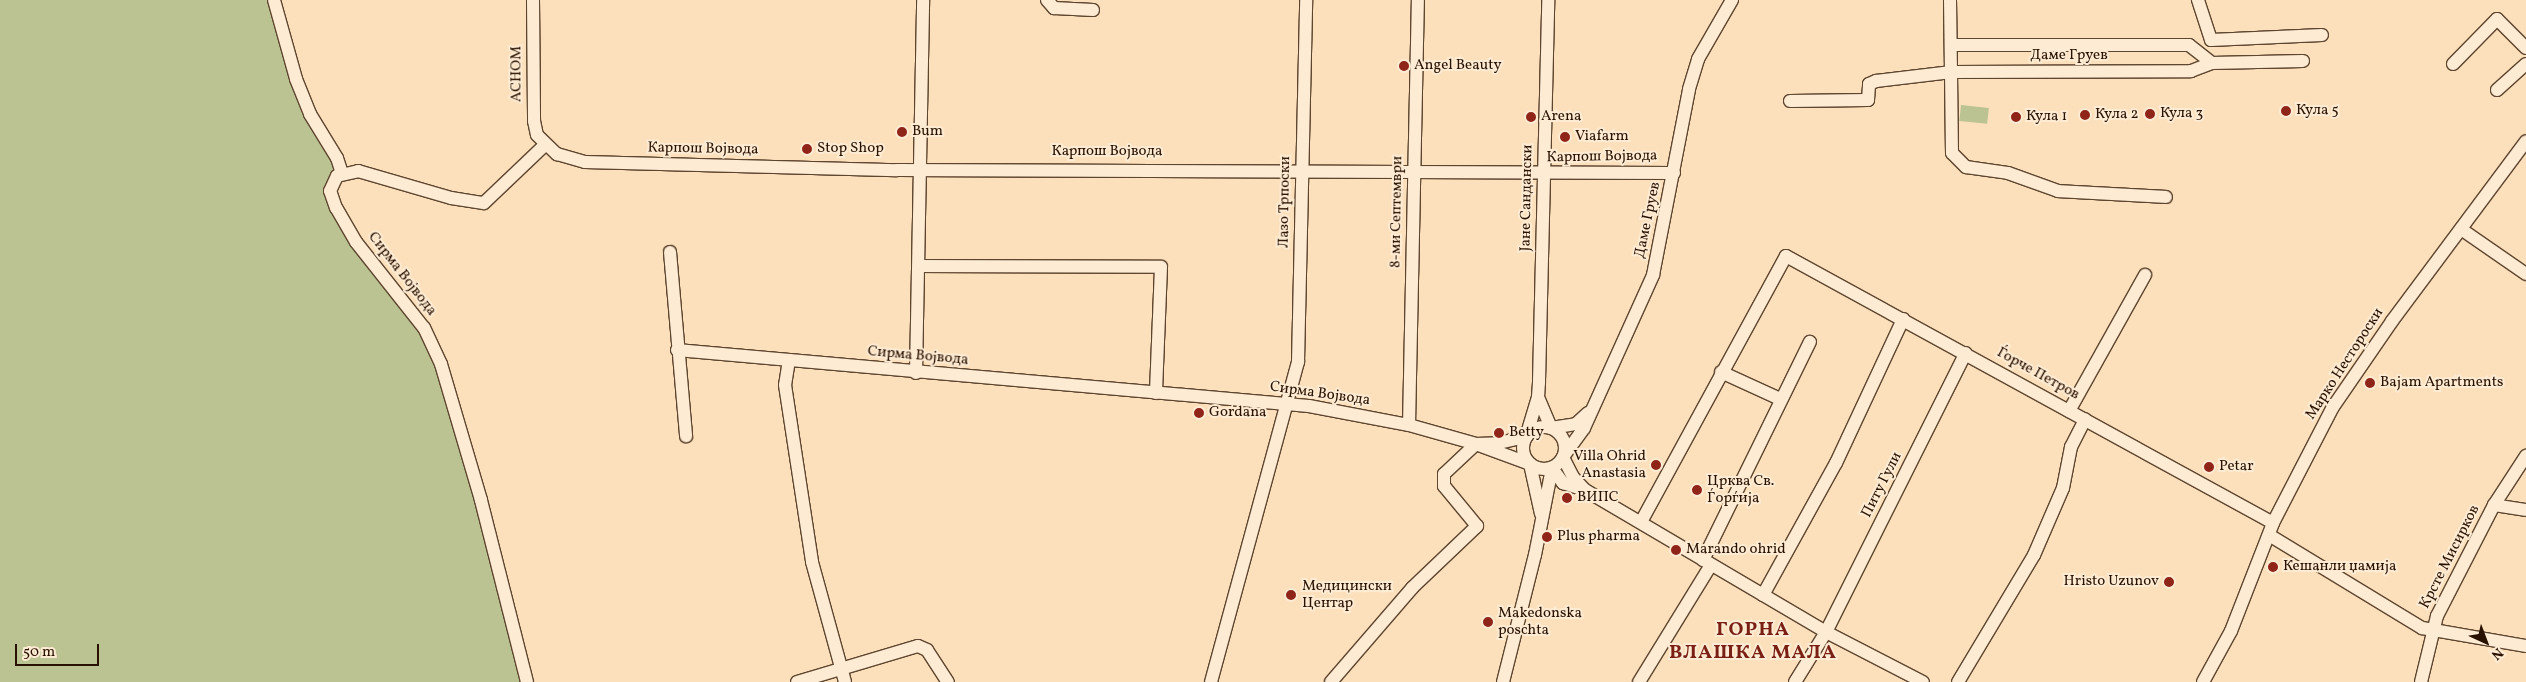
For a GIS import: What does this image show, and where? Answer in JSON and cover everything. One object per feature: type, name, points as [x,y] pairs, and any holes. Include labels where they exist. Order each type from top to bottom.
[{"type":"street","points":[[274,0],[296,79],[310,114],[337,158],[342,173],[369,173],[443,196],[484,203],[545,145]]},
{"type":"street","name":"АСНОМ","points":[[533,0],[534,120],[537,135],[545,145]]},
{"type":"street","points":[[916,373],[920,266],[919,169],[923,0]]},
{"type":"street","points":[[1047,0],[1054,8],[1093,10]]},
{"type":"street","name":"Лазо Трпоски","points":[[1211,682],[1279,422],[1287,403],[1298,362],[1306,0]]},
{"type":"street","name":"8-ми Септември","points":[[1409,425],[1418,0]]},
{"type":"street","name":"Јане Сандански","points":[[1526,437],[1538,397],[1548,0]]},
{"type":"street","name":"Даме Груев","points":[[1564,457],[1575,443],[1653,275],[1687,98],[1698,59],[1732,0]]},
{"type":"street","points":[[1950,0],[1952,152],[1966,167],[2008,173],[2058,190],[2166,197]]},
{"type":"street","points":[[2198,0],[2211,40],[2322,35]]},
{"type":"street","points":[[2453,64],[2497,19],[2526,48]]},
{"type":"street","name":"Даме Груев","points":[[1951,45],[2189,45],[2212,63]]},
{"type":"street","name":"Даме Груев","points":[[1790,101],[1868,100],[1869,84],[1876,81],[1951,72],[2191,71],[2212,63],[2303,61]]},
{"type":"street","points":[[2497,90],[2526,64]]},
{"type":"street","name":"Марко Нестороски","points":[[2203,682],[2231,631],[2271,529],[2333,407],[2392,321],[2526,141]]},
{"type":"street","name":"Карпош Војвода","points":[[545,145],[564,157],[595,163],[919,169],[1302,170],[1543,174],[1674,173]]},
{"type":"street","name":"Сирма Војвода","points":[[342,173],[333,180],[330,191],[344,225],[424,328],[441,364],[479,491],[527,682]]},
{"type":"street","points":[[2460,229],[2526,274]]},
{"type":"street","points":[[670,252],[677,350],[686,436]]},
{"type":"street","name":"Ѓорче Петров","points":[[1721,372],[1786,256],[2070,411],[2271,529],[2432,632]]},
{"type":"street","points":[[920,266],[1161,267],[1156,393]]},
{"type":"street","points":[[2070,411],[2145,275]]},
{"type":"street","points":[[1763,595],[1836,463],[1903,319]]},
{"type":"street","points":[[1639,682],[1707,562],[1780,399],[1810,342]]},
{"type":"street","name":"Сирма Војвода","points":[[677,350],[916,373],[1287,403],[1409,425],[1476,444]]},
{"type":"street","name":"Питу Гули","points":[[1795,682],[1826,632],[1966,353]]},
{"type":"street","points":[[789,360],[785,385],[812,562],[845,682]]},
{"type":"street","points":[[1641,522],[1721,372],[1780,399]]},
{"type":"street","name":"Јане Сандански","points":[[1538,397],[1551,428]]},
{"type":"street","points":[[1331,682],[1412,588],[1474,530],[1475,521],[1442,481],[1444,474],[1476,444],[1499,443],[1526,437],[1537,428],[1576,424],[1588,413]]},
{"type":"street","points":[[1958,682],[2034,555],[2063,488],[2072,447],[2085,420]]},
{"type":"street","points":[[1551,428],[1565,443],[1564,457],[1573,478],[1585,490]]},
{"type":"street","points":[[1526,437],[1523,454],[1530,464],[1541,514]]},
{"type":"street","points":[[1476,444],[1540,469],[1552,468]]},
{"type":"street","name":"Крсте Мисирков","points":[[2420,682],[2432,632],[2494,505],[2526,456]]},
{"type":"street","points":[[1503,682],[1535,555],[1541,514],[1547,497],[1552,468],[1564,457]]},
{"type":"street","points":[[1552,468],[1557,477],[1571,486],[1585,490],[1641,522],[1826,632],[1923,682]]},
{"type":"street","points":[[1547,497],[1571,486]]},
{"type":"street","name":"Крсте Мисирков","points":[[2494,505],[2526,510]]},
{"type":"street","points":[[2432,632],[2526,646]]},
{"type":"street","points":[[797,682],[918,646],[926,650],[948,682]]},
{"type":"green space","points":[[0,0],[274,0],[289,58],[337,158],[330,191],[441,364],[527,682],[0,682]]},
{"type":"green space","points":[[1961,105],[1989,108],[1987,124],[1959,121]]},
{"type":"place","name":"Angel Beauty","points":[[1404,66]]},
{"type":"place","name":"Кула 5","points":[[2286,111]]},
{"type":"place","name":"Кула 3","points":[[2150,114]]},
{"type":"place","name":"Кула 2","points":[[2085,115]]},
{"type":"place","name":"Arena","points":[[1531,117]]},
{"type":"place","name":"Кула 1","points":[[2016,117]]},
{"type":"place","name":"Bum","points":[[902,132]]},
{"type":"place","name":"Viafarm","points":[[1565,137]]},
{"type":"place","name":"Stop Shop","points":[[807,149]]},
{"type":"place","name":"Bajam Apartments","points":[[2370,383]]},
{"type":"place","name":"Gordana","points":[[1199,413]]},
{"type":"place","name":"Betty","points":[[1499,433]]},
{"type":"place","name":"Villa Ohrid Anastasia","points":[[1656,465]]},
{"type":"place","name":"Petar","points":[[2209,467]]},
{"type":"place","name":"Црква Св. Ѓoрѓијa","points":[[1697,490]]},
{"type":"place","name":"ВИПС","points":[[1567,498]]},
{"type":"place","name":"Plus pharma","points":[[1547,537]]},
{"type":"place","name":"Marando ohrid","points":[[1676,550]]},
{"type":"place","name":"Кешанли џамија","points":[[2273,567]]},
{"type":"place","name":"Hristo Uzunov","points":[[2169,582]]},
{"type":"place","name":"Медицински Центар","points":[[1291,595]]},
{"type":"place","name":"Makedonska poschta","points":[[1488,622]]},
{"type":"district","name":"ГОРНА ВЛАШКА МАЛА","points":[[1753,642]]}]
